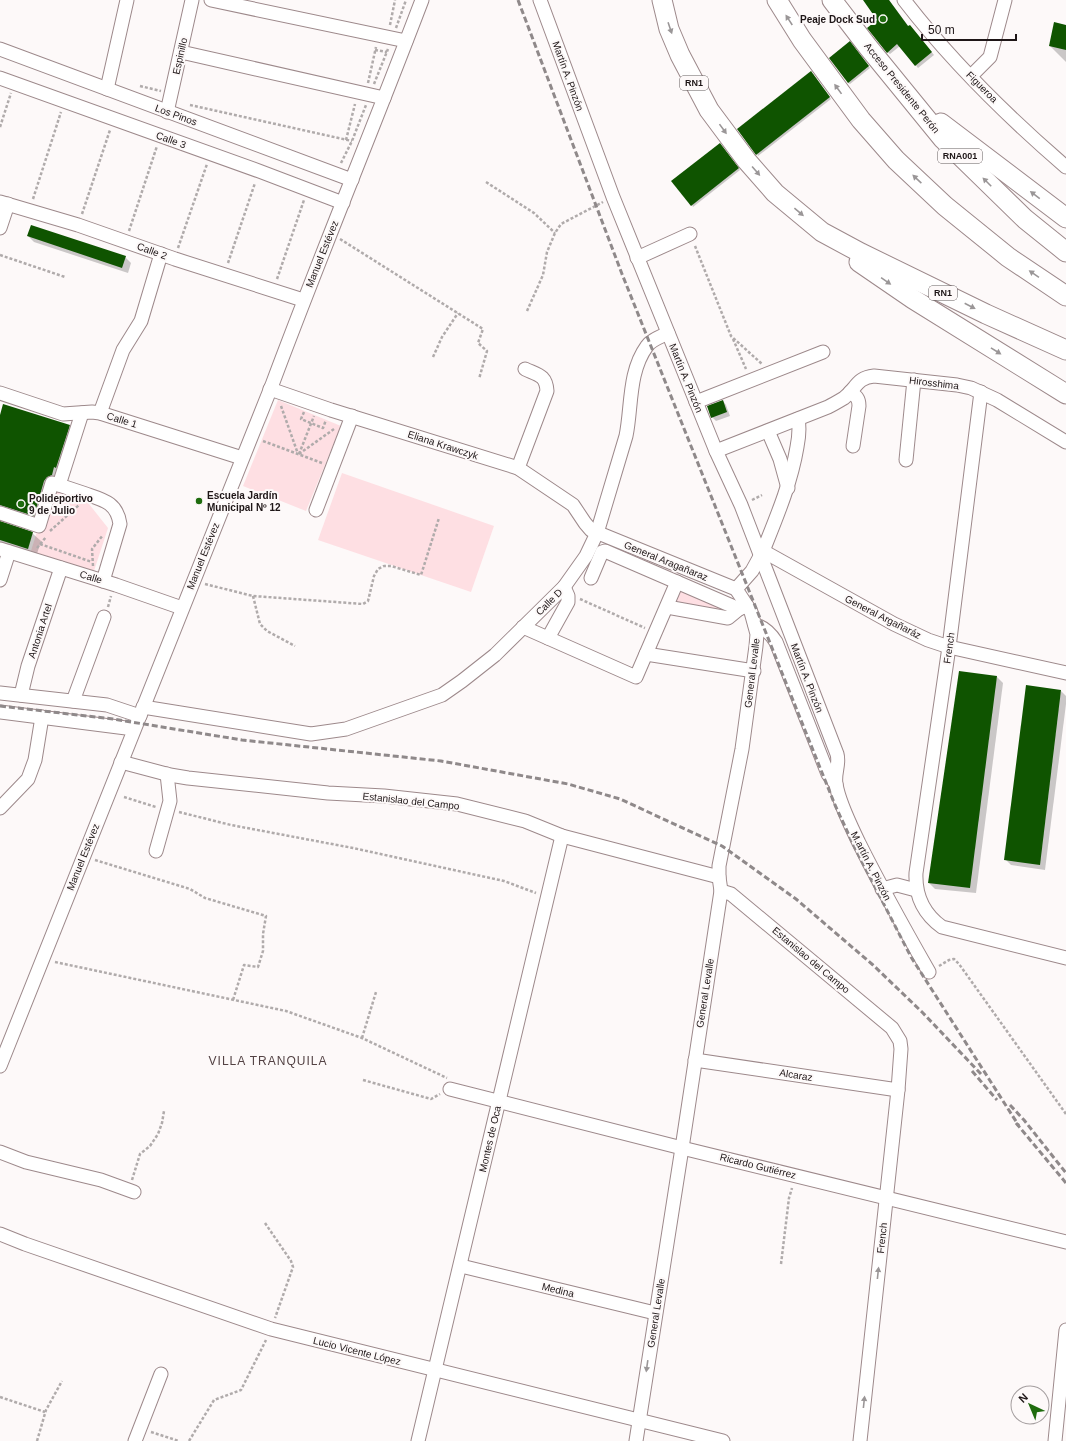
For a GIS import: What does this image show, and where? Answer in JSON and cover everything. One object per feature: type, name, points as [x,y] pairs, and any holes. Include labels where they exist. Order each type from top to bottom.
[{"type":"highway","name":"RN1","points":[[662,0],[669,29],[680,55],[709,110],[723,130],[775,193],[822,232],[882,264],[986,314],[1066,350]]},
{"type":"highway","points":[[777,0],[802,40],[861,120],[896,160],[945,206],[1008,257],[1066,296]]},
{"type":"highway","name":"Acceso Presidente Perón","points":[[832,0],[943,139],[1025,220],[1066,252]]},
{"type":"highway","points":[[900,87],[930,114],[1066,218]]},
{"type":"highway","points":[[822,232],[846,252],[891,285],[1066,394]]},
{"type":"street","points":[[107,89],[127,0]]},
{"type":"street","name":"Espinillo","points":[[169,102],[192,0]]},
{"type":"street","points":[[211,0],[406,42]]},
{"type":"street","name":"Manuel Estévez","points":[[0,1066],[242,458],[273,390],[303,300],[343,203],[422,0]]},
{"type":"street","name":"Martín A. Pinzón","points":[[540,0],[637,258],[716,451],[762,554],[837,754]]},
{"type":"street","name":"Figueroa","points":[[904,0],[971,76],[1019,124],[1066,167]]},
{"type":"street","points":[[971,76],[990,57],[1005,0]]},
{"type":"street","name":"Los Pinos","points":[[0,49],[107,89],[169,102],[352,180]]},
{"type":"street","points":[[180,52],[384,98]]},
{"type":"street","name":"Calle 3","points":[[0,78],[114,118],[343,203]]},
{"type":"street","points":[[0,228],[4,203]]},
{"type":"street","name":"Calle 2","points":[[4,203],[78,225],[174,259],[303,300]]},
{"type":"street","points":[[637,258],[690,234]]},
{"type":"street","points":[[100,413],[123,350],[141,321],[161,254]]},
{"type":"street","name":"Calle D","points":[[0,693],[74,701],[311,734],[346,729],[442,695],[495,655],[523,627],[566,593],[597,533],[626,436],[635,372],[647,346],[652,341],[668,333]]},
{"type":"street","points":[[696,402],[823,352]]},
{"type":"street","points":[[518,468],[548,391],[547,383],[544,378],[525,369]]},
{"type":"street","name":"Hirosshima","points":[[850,392],[861,380],[866,377],[874,376],[957,385],[981,392],[1066,442]]},
{"type":"street","points":[[906,460],[914,380]]},
{"type":"street","name":"Eliana Krawczyk","points":[[273,390],[318,406],[518,468],[573,505],[584,523],[591,530],[597,533]]},
{"type":"street","points":[[716,451],[828,407],[845,397],[850,392],[859,400],[853,446]]},
{"type":"street","name":"French","points":[[919,896],[916,873],[949,647],[981,392]]},
{"type":"street","name":"Calle 1","points":[[0,393],[63,414],[92,412],[100,413],[242,458]]},
{"type":"street","points":[[59,485],[82,413]]},
{"type":"street","points":[[316,510],[352,416]]},
{"type":"street","points":[[736,589],[745,580],[762,554],[788,488],[795,461],[800,428],[798,419]]},
{"type":"street","points":[[768,431],[780,459],[788,488]]},
{"type":"street","points":[[0,514],[39,526],[52,483],[106,501],[114,508],[119,516],[120,524],[103,581]]},
{"type":"street","name":"General Aragañaraz","points":[[597,533],[736,589]]},
{"type":"street","points":[[0,580],[5,550]]},
{"type":"street","name":"Calle","points":[[5,550],[116,585],[182,608]]},
{"type":"street","points":[[591,578],[602,552],[605,551],[743,608]]},
{"type":"street","name":"General Argañaráz","points":[[762,554],[894,624],[928,640],[949,647],[1066,674]]},
{"type":"street","name":"Antonia Artel","points":[[22,696],[28,666],[61,568]]},
{"type":"street","points":[[523,627],[636,677],[677,582]]},
{"type":"street","name":"General Levalle","points":[[636,1441],[721,891],[719,877],[722,846],[737,778],[754,671],[757,634],[751,612],[743,608],[736,589]]},
{"type":"street","points":[[548,638],[568,602],[566,593]]},
{"type":"street","points":[[666,607],[728,618],[743,608]]},
{"type":"street","points":[[74,701],[104,618]]},
{"type":"street","points":[[755,625],[760,626],[771,633],[776,642],[828,774],[836,784]]},
{"type":"street","points":[[646,654],[754,671]]},
{"type":"street","points":[[0,712],[134,729]]},
{"type":"street","points":[[0,808],[28,779],[35,760],[42,717]]},
{"type":"street","name":"M.artín A. Pinzón","points":[[837,754],[839,760],[836,784],[849,822],[882,889],[929,972]]},
{"type":"street","name":"Estanislao del Campo","points":[[121,762],[167,774],[320,792],[384,796],[457,804],[525,821],[562,836],[719,877]]},
{"type":"street","points":[[156,851],[170,801],[167,774]]},
{"type":"street","name":"Montes de Oca","points":[[418,1441],[562,836]]},
{"type":"street","points":[[882,889],[897,884],[919,896],[933,920],[942,927],[1066,958]]},
{"type":"street","name":"Estanislao del Campo","points":[[721,891],[738,898],[881,1018],[897,1035]]},
{"type":"street","name":"French","points":[[860,1441],[898,1090],[901,1049],[900,1041],[897,1035]]},
{"type":"street","name":"Alcaraz","points":[[695,1060],[898,1090]]},
{"type":"street","name":"Ricardo Gutiérrez","points":[[450,1089],[682,1148],[1066,1242]]},
{"type":"street","points":[[0,1152],[26,1162],[101,1180],[132,1191]]},
{"type":"street","name":"Lucio Vicente López","points":[[0,1234],[271,1330],[723,1441]]},
{"type":"street","name":"Medina","points":[[460,1266],[655,1313]]},
{"type":"street","points":[[1055,1441],[1066,1330]]},
{"type":"street","points":[[135,1441],[161,1374]]},
{"type":"path","points":[[346,140],[395,0]]},
{"type":"path","points":[[0,127],[15,83]]},
{"type":"path","points":[[136,86],[169,102],[352,141]]},
{"type":"path","points":[[29,211],[65,101]]},
{"type":"path","points":[[78,225],[114,118]]},
{"type":"path","points":[[126,241],[161,136]]},
{"type":"path","points":[[174,259],[211,154]]},
{"type":"path","points":[[224,274],[259,171]]},
{"type":"path","points":[[486,182],[534,214],[555,233]]},
{"type":"path","points":[[273,291],[307,190]]},
{"type":"path","points":[[527,311],[543,275],[547,252],[555,233],[561,224],[596,204],[613,197]]},
{"type":"path","points":[[330,234],[483,329],[478,343],[487,351],[479,380]]},
{"type":"path","points":[[690,234],[751,380]]},
{"type":"path","points":[[0,255],[65,277]]},
{"type":"path","points":[[433,357],[442,337],[458,313]]},
{"type":"path","points":[[732,337],[771,372]]},
{"type":"path","points":[[273,390],[298,454]]},
{"type":"path","points":[[298,454],[318,406]]},
{"type":"path","points":[[298,454],[352,416]]},
{"type":"path","points":[[251,436],[332,467]]},
{"type":"path","points":[[29,558],[51,531],[90,495]]},
{"type":"path","points":[[193,580],[253,596],[363,604],[368,601],[374,576],[378,569],[384,566],[390,566],[421,576],[439,518]]},
{"type":"path","points":[[40,544],[92,562]]},
{"type":"path","points":[[104,618],[116,585]]},
{"type":"path","points":[[566,593],[655,633]]},
{"type":"path","points":[[253,596],[260,624],[267,631],[295,646]]},
{"type":"path","points":[[124,797],[231,825],[353,848],[504,881],[548,897]]},
{"type":"path","points":[[83,857],[190,889],[205,898],[266,916],[263,934],[263,951],[258,967],[244,965],[233,1000]]},
{"type":"path","points":[[929,972],[949,960],[954,959],[959,964],[1066,1114]]},
{"type":"path","points":[[42,960],[286,1011],[362,1038],[417,1065],[446,1076],[450,1089],[431,1099],[363,1080]]},
{"type":"path","points":[[362,1038],[376,992]]},
{"type":"path","points":[[132,1191],[140,1154],[150,1146],[158,1134],[164,1111]]},
{"type":"path","points":[[782,1264],[789,1198],[797,1176]]},
{"type":"path","points":[[37,1441],[45,1412],[62,1381]]},
{"type":"path","points":[[0,1397],[45,1412]]},
{"type":"path","points":[[141,1428],[179,1441]]},
{"type":"shaded area","points":[[278,400],[341,426],[306,511],[243,486]]},
{"type":"shaded area","points":[[342,473],[494,526],[471,592],[318,540]]},
{"type":"shaded area","points":[[50,489],[85,499],[108,528],[94,571],[31,551]]},
{"type":"shaded area","points":[[680,587],[731,610],[724,613],[673,602]]},
{"type":"building","points":[[863,0],[889,0],[908,26],[910,25],[932,52],[915,66],[897,44],[887,53],[867,28],[877,20]]},
{"type":"building","points":[[1054,22],[1066,25],[1066,50],[1049,46]]},
{"type":"building","points":[[850,41],[869,66],[848,83],[829,58]]},
{"type":"building","points":[[811,71],[830,97],[756,155],[737,129]]},
{"type":"building","points":[[720,143],[739,168],[691,206],[671,181]]},
{"type":"building","points":[[31,225],[126,256],[122,268],[27,236]]},
{"type":"building","points":[[723,400],[727,412],[711,418],[707,406]]},
{"type":"building","name":"Polideportivo 9 de Julio","points":[[3,404],[70,425],[56,468],[54,467],[52,475],[47,477],[44,481],[34,516],[0,505],[0,415]]},
{"type":"building","points":[[0,521],[33,532],[28,549],[0,540]]},
{"type":"building","points":[[959,671],[997,676],[970,888],[928,883]]},
{"type":"building","points":[[1026,685],[1061,690],[1040,865],[1004,860]]},
{"type":"railway","points":[[518,0],[622,274],[835,805],[855,848],[911,957],[1019,1126]]},
{"type":"railway","points":[[0,706],[113,719],[242,740],[441,761],[568,784],[620,799],[722,846],[796,899],[873,965],[922,1012],[981,1074]]},
{"type":"railway","points":[[972,1071],[997,1100]]},
{"type":"railway","points":[[1010,1105],[1024,1120],[1066,1173]]},
{"type":"railway","points":[[1016,1123],[1066,1183]]},
{"type":"place","name":"Peaje Dock Sud","points":[[883,19]]},
{"type":"place","name":"Escuela Jardín Municipal Nº 12","points":[[199,501]]},
{"type":"place","name":"Polideportivo 9 de Julio","points":[[21,504]]},
{"type":"district","name":"VILLA TRANQUILA","points":[[268,1061]]}]
